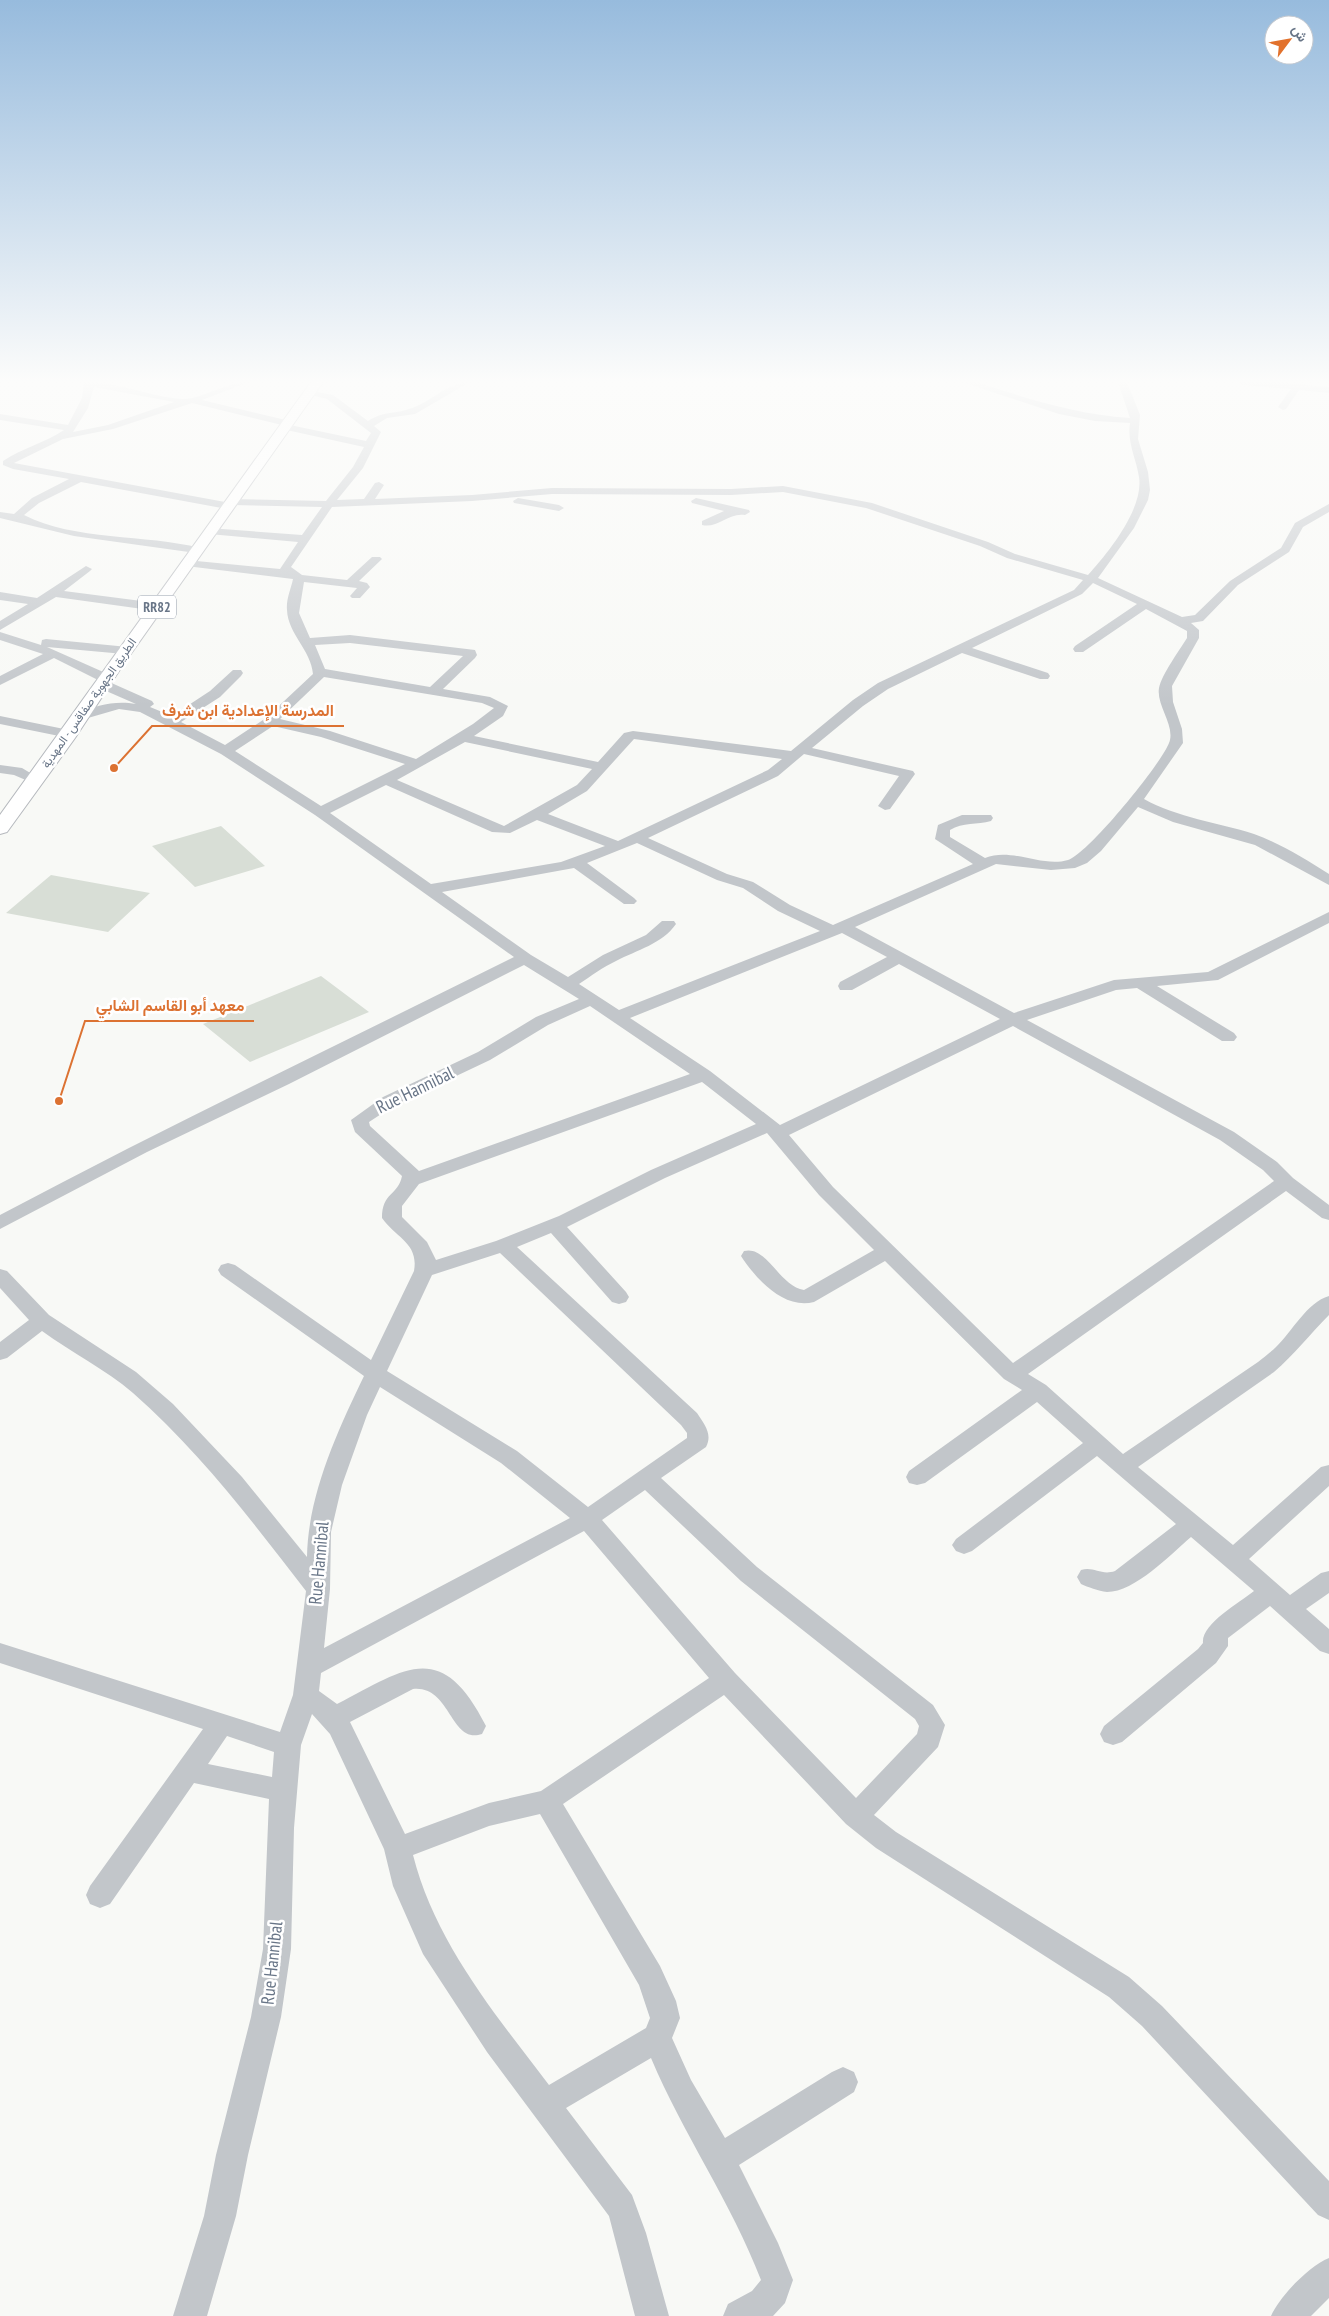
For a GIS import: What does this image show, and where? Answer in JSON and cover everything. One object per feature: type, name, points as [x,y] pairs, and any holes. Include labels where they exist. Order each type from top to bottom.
[{"type":"main road","name":"الطريق الجهوية صفاقس - المهدية","points":[[0,828],[69,734],[124,650],[157,607],[208,531],[239,490]]},
{"type":"street","points":[[26,520],[18,516],[20,511],[58,490]]},
{"type":"street","points":[[149,490],[229,504],[366,503],[472,498],[503,494],[638,490]]},
{"type":"street","points":[[295,576],[285,568],[340,490]]},
{"type":"street","points":[[366,503],[375,490]]},
{"type":"street","points":[[472,498],[481,490]]},
{"type":"street","points":[[641,490],[720,505],[739,511],[706,523]]},
{"type":"street","points":[[645,490],[731,492],[761,490]]},
{"type":"street","points":[[617,1017],[838,929],[984,864],[1004,859],[1060,865],[1078,863],[1086,857],[1137,801],[1176,743],[1176,731],[1167,711],[1165,692],[1166,686],[1194,635],[1188,626],[1108,585],[1011,556],[984,544],[854,501],[785,490]]},
{"type":"street","points":[[430,889],[534,872],[576,862],[637,838],[773,773],[858,703],[883,686],[1078,592],[1089,584],[1140,510],[1145,497],[1144,490]]},
{"type":"street","points":[[503,494],[523,502],[559,508]]},
{"type":"street","points":[[1180,621],[1199,618],[1234,582],[1285,550],[1299,525],[1329,507]]},
{"type":"street","points":[[2,517],[26,520],[101,537],[196,550]]},
{"type":"street","points":[[208,531],[307,539]]},
{"type":"street","points":[[351,582],[376,559]]},
{"type":"street","points":[[186,563],[351,582],[364,586],[356,596]]},
{"type":"street","points":[[1050,568],[1086,570],[1101,567]]},
{"type":"street","points":[[4,635],[40,602],[86,568]]},
{"type":"street","points":[[226,751],[271,721],[317,679],[320,672],[293,615],[292,605],[295,576]]},
{"type":"street","points":[[54,593],[157,607]]},
{"type":"street","points":[[0,596],[40,602]]},
{"type":"street","points":[[1079,650],[1145,604]]},
{"type":"street","points":[[4,635],[124,650]]},
{"type":"street","points":[[4,635],[54,653],[101,686],[111,696],[158,715],[226,751],[320,812],[524,958],[568,984],[704,1075],[774,1129],[826,1192],[885,1252],[1012,1374],[1038,1390],[1122,1466],[1233,1559],[1329,1644]]},
{"type":"street","points":[[307,642],[350,639],[470,653],[471,655],[433,691]]},
{"type":"street","points":[[960,648],[1044,676]]},
{"type":"street","points":[[0,681],[54,653]]},
{"type":"street","points":[[320,672],[492,701],[501,706],[498,713],[462,737],[386,780],[320,812]]},
{"type":"street","points":[[81,716],[99,709],[119,705],[158,715],[215,694],[237,673]]},
{"type":"street","points":[[0,720],[69,734]]},
{"type":"street","points":[[271,721],[325,734],[414,763]]},
{"type":"street","points":[[386,780],[496,829],[510,829],[582,788],[628,736],[633,735],[798,753],[909,775],[885,806]]},
{"type":"street","points":[[462,737],[602,767]]},
{"type":"street","points":[[0,769],[17,771],[35,780]]},
{"type":"street","points":[[1137,801],[1170,818],[1251,838],[1285,854],[1329,879]]},
{"type":"street","points":[[537,815],[619,846]]},
{"type":"street","points":[[984,864],[961,852],[942,838],[943,828],[955,820],[964,818],[979,821],[986,818]]},
{"type":"street","points":[[637,838],[722,877],[748,885],[784,908],[838,929],[1014,1019],[1226,1136],[1270,1166],[1286,1182],[1329,1214]]},
{"type":"street","points":[[576,862],[629,901]]},
{"type":"street","points":[[704,1075],[413,1180],[392,1205],[392,1218],[420,1246],[426,1259],[424,1271],[503,1245],[554,1225],[658,1174],[774,1129],[1014,1019],[1114,985],[1212,977],[1329,917]]},
{"type":"street","points":[[568,984],[609,958],[652,938],[668,924]]},
{"type":"street","points":[[0,1223],[140,1148],[283,1080],[524,958]]},
{"type":"street","points":[[846,986],[898,958]]},
{"type":"street","points":[[1140,983],[1228,1037]]},
{"type":"street","name":"Rue Hannibal","points":[[413,1180],[412,1175],[361,1128],[360,1120],[389,1101],[484,1056],[528,1029],[591,1000]]},
{"type":"street","points":[[1012,1374],[1118,1304],[1151,1277],[1286,1182]]},
{"type":"street","points":[[554,1225],[619,1297]]},
{"type":"street","points":[[503,1245],[689,1419],[698,1432],[698,1441],[586,1519],[307,1682],[334,1718],[398,1849],[407,1886],[433,1945],[461,1990],[620,2206],[628,2225],[652,2316]]},
{"type":"street","points":[[751,1256],[785,1291],[799,1297],[807,1296],[885,1252]]},
{"type":"street","points":[[228,1270],[377,1375],[509,1457],[586,1519],[726,1680],[806,1766],[856,1816],[886,1840],[1119,1987],[1152,2016],[1329,2204]]},
{"type":"street","name":"Rue Hannibal","points":[[190,2316],[220,2216],[232,2155],[266,2017],[277,1949],[284,1791],[288,1745],[307,1682],[318,1589],[319,1532],[331,1485],[356,1415],[377,1375],[424,1271]]},
{"type":"street","points":[[0,1276],[42,1320],[90,1350],[139,1386],[182,1426],[230,1476],[318,1589]]},
{"type":"street","points":[[1122,1466],[1266,1368],[1286,1351],[1303,1328],[1329,1303]]},
{"type":"street","points":[[0,1353],[42,1320]]},
{"type":"street","points":[[917,1478],[1038,1390]]},
{"type":"street","points":[[964,1545],[1098,1443]]},
{"type":"street","points":[[1233,1559],[1329,1473]]},
{"type":"street","points":[[647,1478],[749,1574],[924,1712],[932,1725],[929,1739],[856,1816]]},
{"type":"street","points":[[1089,1577],[1108,1584],[1118,1581],[1129,1575],[1192,1524]]},
{"type":"street","points":[[1289,1608],[1329,1580]]},
{"type":"street","points":[[1113,1734],[1207,1656],[1216,1646],[1215,1637],[1217,1633],[1270,1592]]},
{"type":"street","points":[[0,1653],[288,1745]]},
{"type":"street","points":[[334,1718],[409,1679],[428,1677],[448,1690],[473,1726]]},
{"type":"street","points":[[398,1849],[479,1816],[512,1806],[546,1800],[726,1680]]},
{"type":"street","points":[[100,1895],[221,1724]]},
{"type":"street","points":[[188,1771],[284,1791]]},
{"type":"street","points":[[544,2104],[657,2038],[665,2018],[661,2001],[650,1976],[546,1800]]},
{"type":"street","points":[[657,2038],[680,2091],[720,2159],[767,2254],[777,2280],[773,2291],[764,2302],[740,2316]]},
{"type":"street","points":[[720,2159],[843,2082]]},
{"type":"street","points":[[1288,2316],[1329,2274]]},
{"type":"shaded area","points":[[221,826],[265,866],[195,887],[152,846]]},
{"type":"shaded area","points":[[51,875],[150,893],[108,932],[6,913]]},
{"type":"shaded area","points":[[321,976],[369,1012],[250,1062],[203,1024]]},
{"type":"place","name":"المدرسة الإعدادية ابن شرف","points":[[114,768]]},
{"type":"place","name":"معهد أبو القاسم الشابي","points":[[59,1101]]}]
